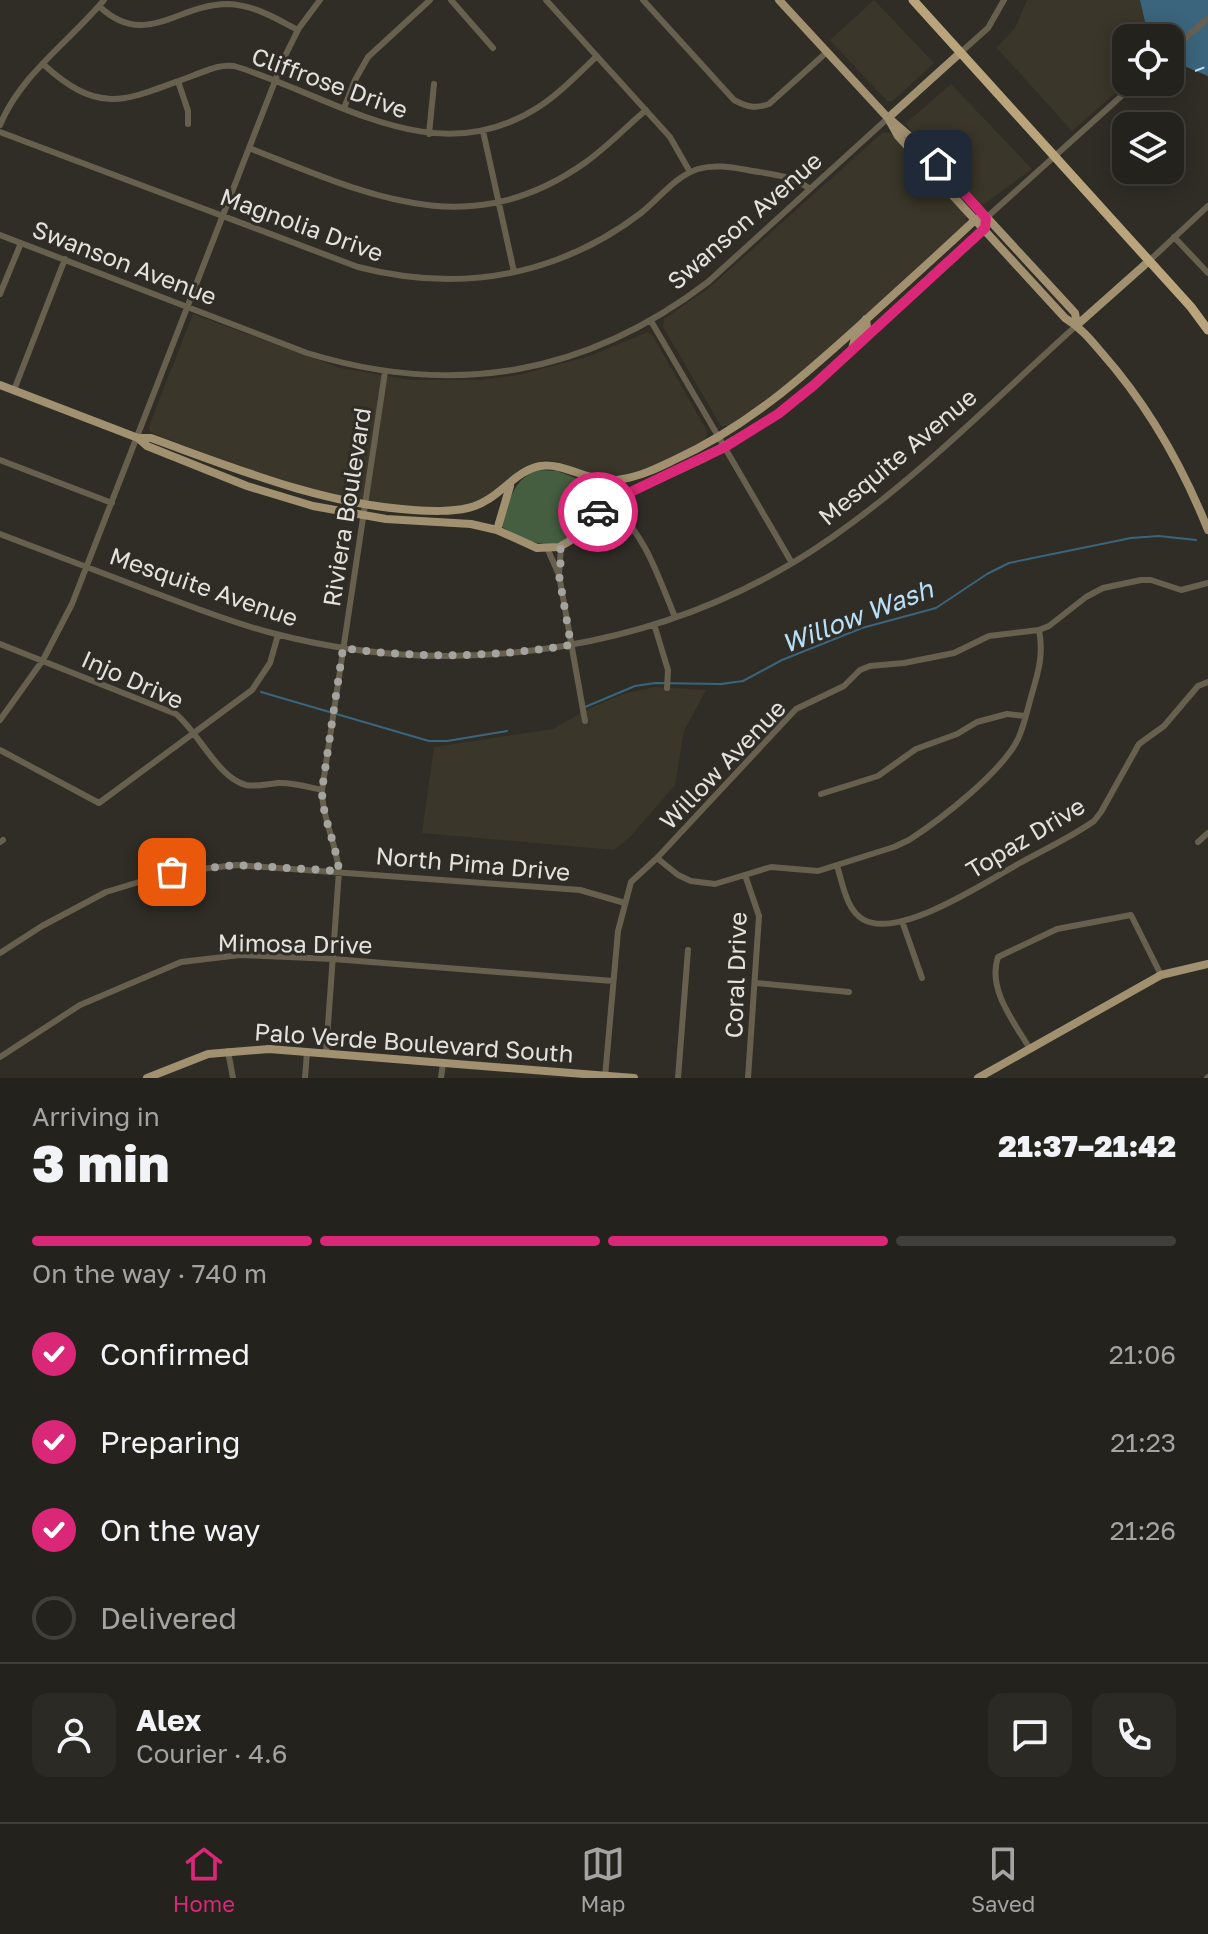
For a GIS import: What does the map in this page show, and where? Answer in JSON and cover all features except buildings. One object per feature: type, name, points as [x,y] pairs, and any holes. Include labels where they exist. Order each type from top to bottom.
[{"type":"highway","points":[[913,0],[1208,330]]},
{"type":"main road","points":[[779,0],[888,118],[898,136],[982,222],[1065,318],[1077,325],[1123,378],[1152,419],[1184,475],[1208,530]]},
{"type":"main road","name":"Swanson Avenue","points":[[888,118],[960,53]]},
{"type":"main road","points":[[138,438],[151,438],[279,484],[365,505],[426,510],[465,509],[489,500],[523,473],[544,466],[567,470],[590,479],[616,481],[642,474],[719,437],[755,415],[795,384],[928,263],[982,222]]},
{"type":"main road","points":[[0,385],[138,438],[147,446],[247,486],[313,506],[363,516],[456,522],[497,530],[531,546],[548,550],[561,546],[577,535],[584,524],[610,503],[725,447],[778,414],[910,298],[982,222]]},
{"type":"main road","name":"Mesquite Avenue","points":[[1077,325],[1149,261]]},
{"type":"main road","points":[[910,298],[907,289],[924,273],[928,263]]},
{"type":"main road","points":[[851,351],[855,338],[867,327],[866,319]]},
{"type":"main road","points":[[584,524],[590,479]]},
{"type":"main road","points":[[247,486],[255,483],[273,488],[279,484]]},
{"type":"main road","points":[[497,530],[510,485]]},
{"type":"main road","points":[[978,1078],[1161,975],[1208,964]]},
{"type":"main road","name":"Palo Verde Boulevard South","points":[[147,1078],[189,1060],[228,1051],[269,1049],[634,1078]]},
{"type":"street","points":[[0,720],[43,660],[61,628],[138,438],[275,81],[298,30],[320,0]]},
{"type":"street","points":[[344,108],[358,72],[368,57],[430,0]]},
{"type":"street","points":[[451,0],[493,48]]},
{"type":"street","points":[[546,0],[670,137],[690,172],[726,167],[792,177],[810,189]]},
{"type":"street","points":[[643,0],[734,100],[747,107],[758,108],[769,104],[827,52]]},
{"type":"street","name":"Swanson Avenue","points":[[960,53],[988,28],[1004,0]]},
{"type":"street","points":[[0,125],[18,92],[102,3],[115,20],[140,27],[205,7],[237,5],[267,13],[298,30]]},
{"type":"street","points":[[1184,39],[1208,18]]},
{"type":"street","name":"Cliffrose Drive","points":[[43,64],[72,88],[106,99],[134,97],[225,65],[238,67],[399,128],[429,134],[456,134],[483,131],[538,108],[597,56]]},
{"type":"street","points":[[178,81],[188,111],[188,124]]},
{"type":"street","points":[[429,134],[434,84]]},
{"type":"street","points":[[982,222],[1122,96]]},
{"type":"street","points":[[249,148],[361,192],[399,202],[448,207],[499,201],[533,190],[568,173],[600,151],[646,110]]},
{"type":"street","name":"Swanson Avenue","points":[[0,235],[341,364],[385,372],[446,377],[517,371],[585,352],[651,321],[708,282],[888,118]]},
{"type":"street","points":[[483,131],[514,272]]},
{"type":"street","name":"Magnolia Drive","points":[[0,132],[334,259],[382,273],[420,278],[458,280],[514,272],[557,260],[602,239],[644,211],[690,172]]},
{"type":"street","name":"Mesquite Avenue","points":[[1149,261],[1208,206]]},
{"type":"street","points":[[1174,237],[1208,273]]},
{"type":"street","points":[[0,294],[21,243]]},
{"type":"street","points":[[14,390],[65,259]]},
{"type":"street","points":[[651,321],[792,563]]},
{"type":"street","name":"Mesquite Avenue","points":[[0,534],[221,618],[278,635],[343,648],[450,656],[495,655],[571,645],[675,617],[740,590],[829,540],[886,496],[1077,325]]},
{"type":"street","name":"Riviera Boulevard","points":[[326,1053],[339,871],[335,844],[323,808],[322,790],[385,372]]},
{"type":"street","points":[[0,460],[112,503]]},
{"type":"street","points":[[610,503],[637,531],[646,546],[675,617]]},
{"type":"street","points":[[561,546],[559,575],[585,721]]},
{"type":"street","points":[[548,550],[559,575]]},
{"type":"street","name":"Willow Avenue","points":[[605,1077],[618,931],[631,882],[657,858],[786,718],[807,703],[844,686],[860,670],[883,663],[904,663],[954,653],[1000,633],[1039,630],[1059,620],[1086,597],[1103,588],[1141,580],[1181,590],[1208,583]]},
{"type":"street","points":[[654,624],[668,676],[667,688]]},
{"type":"street","points":[[657,858],[678,875],[703,884],[728,882],[771,867],[809,872],[837,866],[894,847],[922,832],[995,770],[1018,738],[1042,659],[1039,630]]},
{"type":"street","points":[[0,750],[99,803],[252,690],[270,663],[278,635]]},
{"type":"street","name":"Injo Drive","points":[[0,644],[169,709],[186,722],[224,772],[243,784],[260,786],[280,783],[322,790]]},
{"type":"street","name":"Topaz Drive","points":[[837,866],[850,906],[859,916],[878,924],[902,921],[945,905],[1094,821],[1139,744],[1164,726],[1198,686],[1208,682]]},
{"type":"street","points":[[821,794],[878,776],[916,749],[957,734],[977,722],[1007,714],[1025,716]]},
{"type":"street","points":[[1198,842],[1208,833]]},
{"type":"street","name":"North Pima Drive","points":[[0,953],[42,926],[106,892],[172,872],[237,865],[580,890],[625,903]]},
{"type":"street","name":"Coral Drive","points":[[745,875],[759,916],[748,1078]]},
{"type":"street","points":[[1030,1049],[1005,1010],[993,971],[998,957],[1057,929],[1131,915],[1161,975]]},
{"type":"street","points":[[902,921],[922,978]]},
{"type":"street","points":[[678,1078],[688,950]]},
{"type":"street","name":"Mimosa Drive","points":[[0,1057],[80,1005],[181,962],[240,955],[333,959],[613,981]]},
{"type":"street","points":[[756,983],[849,992]]},
{"type":"street","points":[[228,1051],[233,1078]]},
{"type":"street","points":[[305,1078],[307,1052]]},
{"type":"street","points":[[441,1078],[443,1063]]},
{"type":"shaded area","points":[[874,0],[934,63],[893,101],[887,101],[830,40]]},
{"type":"shaded area","points":[[1027,0],[1140,0],[1146,24],[1112,24],[1112,96],[1072,131],[997,48],[1016,26]]},
{"type":"shaded area","points":[[951,84],[1032,169],[983,205],[905,124]]},
{"type":"shaded area","points":[[887,132],[966,215],[966,226],[801,374],[730,426],[721,426],[663,327],[664,319],[709,288],[882,133]]},
{"type":"shaded area","points":[[193,314],[340,368],[411,380],[482,380],[518,375],[587,357],[648,332],[707,431],[707,436],[703,442],[678,455],[641,471],[615,477],[592,475],[556,461],[544,460],[520,469],[494,492],[462,506],[424,507],[363,502],[264,477],[150,432],[149,426]]},
{"type":"shaded area","points":[[655,687],[706,690],[684,731],[675,785],[631,836],[614,850],[422,833],[434,747],[553,729],[623,694]]},
{"type":"green space","points":[[538,470],[557,471],[586,482],[579,526],[571,536],[552,544],[531,541],[501,526],[517,486],[522,479]]},
{"type":"water","points":[[1140,0],[1208,0],[1208,76],[1184,66],[1184,24],[1146,24]]},
{"type":"waterway","name":"Willow Wash","points":[[585,707],[635,686],[743,681],[782,660],[862,628],[936,608],[1009,563],[1131,538],[1159,536],[1196,540]]},
{"type":"waterway","name":"Willow Wash","points":[[261,692],[429,741],[507,731]]},
{"type":"ferry route","points":[[1195,71],[1208,66]]},
{"type":"way so far","points":[[172,872],[237,865],[339,871],[335,844],[323,808],[322,790],[343,648],[450,656],[495,655],[571,645],[559,575],[559,553],[561,546],[577,535],[598,512]]},
{"type":"route","points":[[598,512],[633,490],[725,447],[778,414],[814,385],[985,228],[986,218],[938,164]]}]
